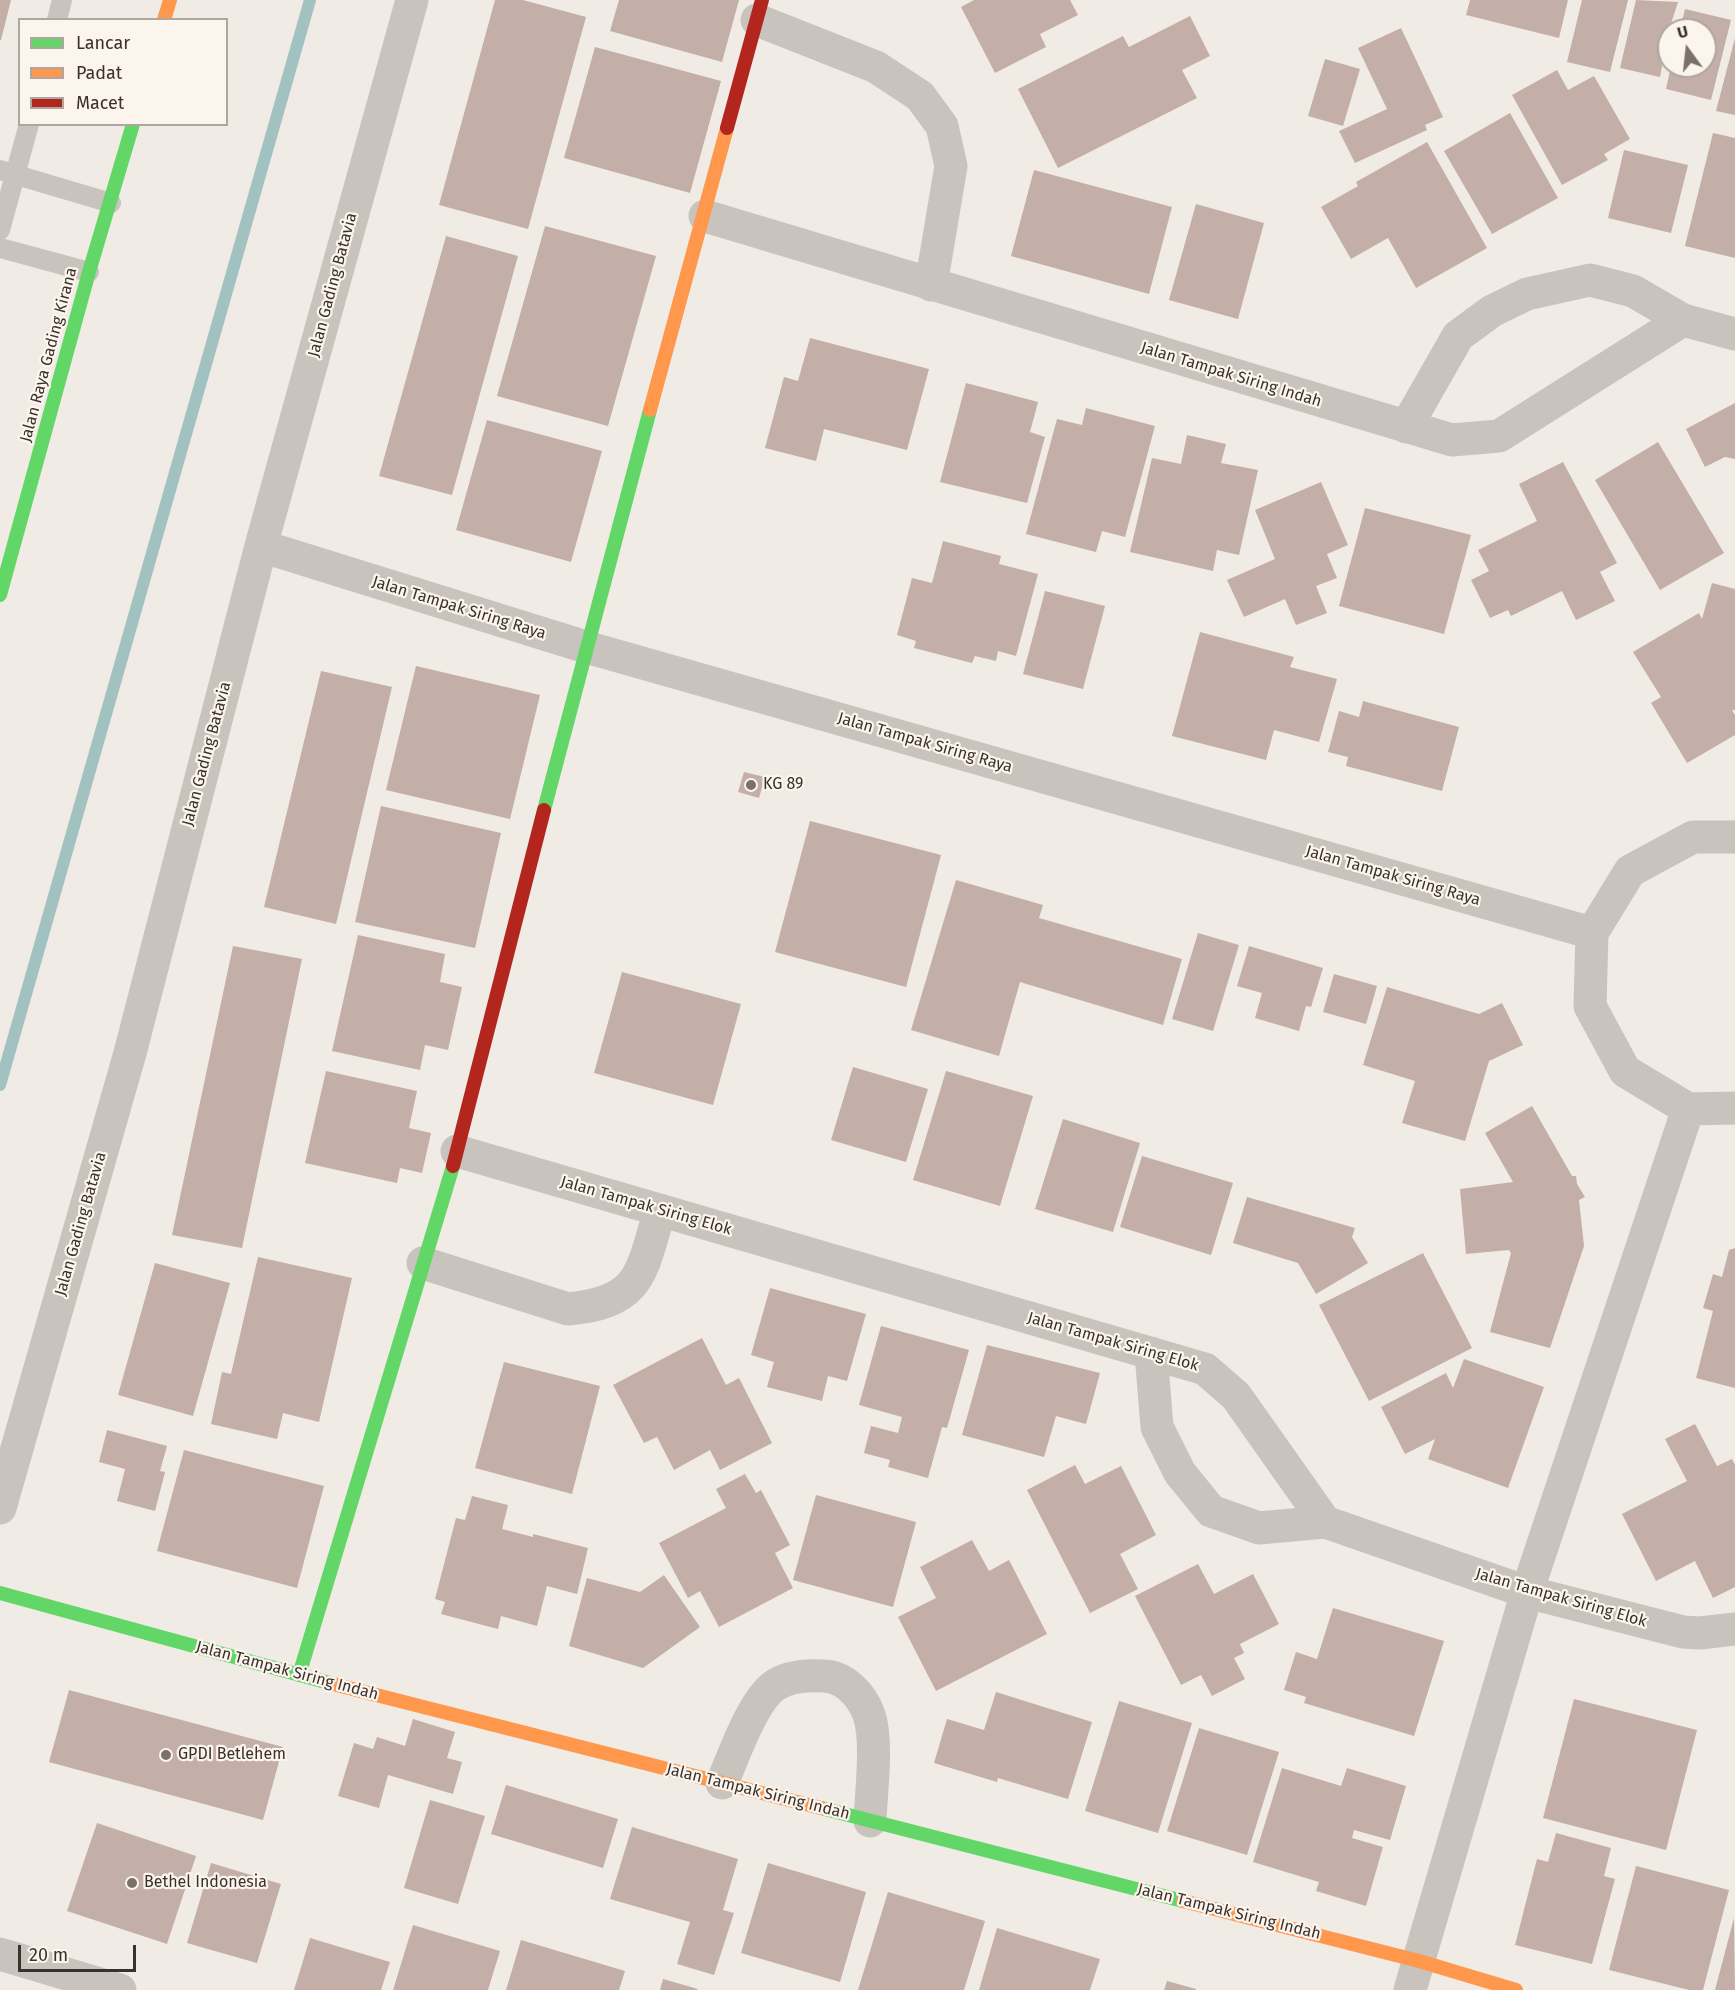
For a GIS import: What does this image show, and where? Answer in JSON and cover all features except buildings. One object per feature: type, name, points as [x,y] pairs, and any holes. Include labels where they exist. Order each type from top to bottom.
[{"type":"street","points":[[165,18],[170,0]]},
{"type":"street","name":"Jalan Gading Batavia","points":[[0,1508],[130,1053],[261,546],[412,0]]},
{"type":"street","points":[[298,1675],[457,1151],[586,647],[705,216],[759,10],[876,67],[920,96],[942,126],[951,166],[931,285]]},
{"type":"street","name":"Jalan Raya Gading Kirana","points":[[0,595],[89,272],[133,126]]},
{"type":"street","name":"Jalan Tampak Siring Indah","points":[[705,216],[1452,440],[1499,436],[1683,320]]},
{"type":"street","points":[[1406,427],[1458,336],[1492,311],[1527,294],[1590,280],[1633,291],[1683,320],[1735,334]]},
{"type":"street","name":"Jalan Tampak Siring Raya","points":[[261,546],[586,647],[1592,933]]},
{"type":"street","points":[[1735,837],[1693,837],[1630,872],[1592,933],[1590,1006],[1625,1071],[1688,1109],[1735,1108]]},
{"type":"street","points":[[1414,1975],[1527,1592],[1688,1109]]},
{"type":"street","name":"Jalan Tampak Siring Elok","points":[[457,1151],[1205,1369],[1236,1396],[1325,1522],[1527,1592],[1683,1632],[1732,1634]]},
{"type":"street","points":[[423,1263],[568,1309],[592,1307],[620,1296],[640,1277],[660,1210]]},
{"type":"street","points":[[1150,1353],[1157,1427],[1180,1473],[1211,1511],[1259,1528],[1325,1522]]},
{"type":"street","name":"Jalan Tampak Siring Indah","points":[[0,1593],[298,1675],[870,1821],[1414,1975],[1516,1990]]},
{"type":"street","points":[[722,1783],[750,1719],[774,1686],[801,1675],[831,1676],[854,1689],[869,1715],[873,1756],[870,1821]]},
{"type":"street","points":[[0,1954],[120,1990]]},
{"type":"lane","points":[[58,18],[62,0]]},
{"type":"lane","points":[[0,230],[8,172],[27,126]]},
{"type":"lane","points":[[8,172],[111,202]]},
{"type":"lane","points":[[0,248],[89,272]]},
{"type":"waterway","points":[[0,1085],[310,0]]},
{"type":"traffic: fast","points":[[0,595],[89,272],[132,126]]},
{"type":"traffic: fast","points":[[544,810],[650,410]]},
{"type":"traffic: fast","points":[[299,1675],[453,1166]]},
{"type":"traffic: fast","points":[[0,1593],[333,1684]]},
{"type":"traffic: fast","points":[[821,1808],[1183,1901]]},
{"type":"traffic: slow","points":[[165,18],[170,0]]},
{"type":"traffic: slow","points":[[650,410],[727,128]]},
{"type":"traffic: slow","points":[[333,1684],[821,1808]]},
{"type":"traffic: slow","points":[[1183,1901],[1419,1961],[1516,1990]]},
{"type":"traffic: jam","points":[[727,128],[762,0]]},
{"type":"traffic: jam","points":[[453,1166],[544,810]]},
{"type":"place","name":"KG 89","points":[[751,785]]},
{"type":"place","name":"GPDI Betlehem","points":[[166,1755]]},
{"type":"place","name":"Bethel Indonesia","points":[[132,1883]]}]
